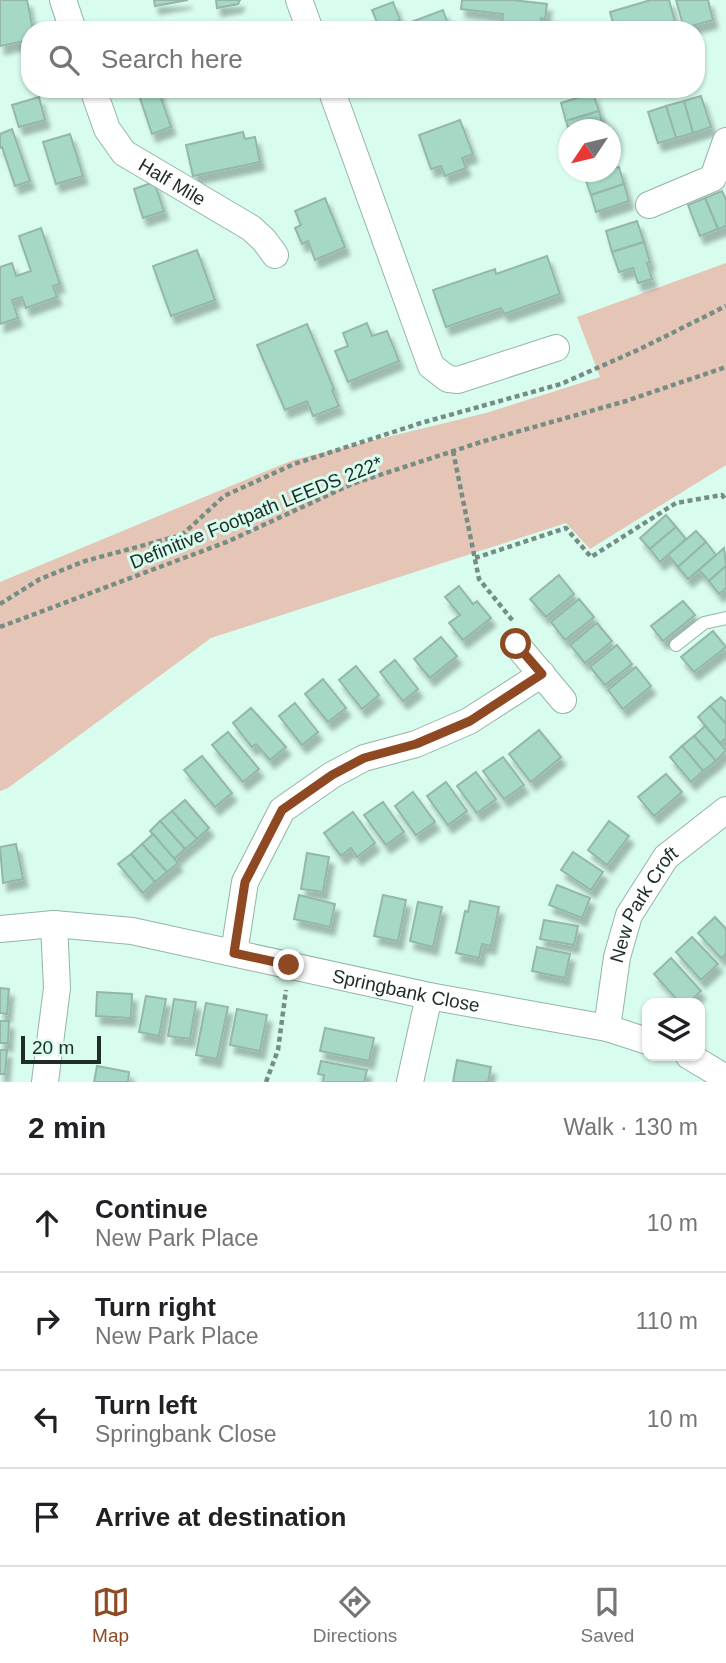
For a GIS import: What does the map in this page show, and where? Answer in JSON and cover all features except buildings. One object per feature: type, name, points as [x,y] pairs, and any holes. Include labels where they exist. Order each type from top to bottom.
[{"type":"street","points":[[63,0],[70,21]]},
{"type":"street","points":[[299,0],[307,21]]},
{"type":"street","name":"Half Mile","points":[[96,98],[107,129],[124,153],[251,228],[275,255]]},
{"type":"street","points":[[334,98],[431,366],[448,379],[458,380],[556,348]]},
{"type":"street","points":[[649,205],[713,178],[726,141]]},
{"type":"street","points":[[516,644],[563,700]]},
{"type":"street","points":[[234,953],[245,882],[282,810],[332,775],[364,758],[416,744],[470,721],[542,674]]},
{"type":"street","name":"New Park Croft","points":[[607,1028],[617,957],[629,915],[666,857],[726,810]]},
{"type":"street","points":[[45,1082],[57,989],[54,924]]},
{"type":"street","name":"Springbank Close","points":[[0,929],[54,924],[132,931],[429,996],[607,1028],[642,1039]]},
{"type":"street","points":[[410,1082],[429,996]]},
{"type":"street","points":[[697,1061],[726,1078]]},
{"type":"lane","points":[[676,645],[704,623],[726,618]]},
{"type":"path","points":[[0,604],[40,579],[85,561],[182,535],[224,496],[294,464],[421,423],[561,384],[640,349],[726,306]]},
{"type":"path","name":"Definitive Footpath LEEDS 222*","points":[[0,627],[229,541],[352,484],[453,451],[626,401],[726,367]]},
{"type":"path","points":[[453,451],[479,579],[525,635],[516,644]]},
{"type":"path","points":[[475,558],[566,528],[591,557],[676,503],[722,495],[726,500]]},
{"type":"path","points":[[266,1082],[278,1050],[289,965]]},
{"type":"shaded area","points":[[726,263],[726,465],[590,549],[566,523],[211,638],[8,788],[0,791],[0,582],[293,460],[486,413],[600,377],[577,317]]},
{"type":"route","points":[[289,965],[234,953],[245,882],[282,810],[332,775],[364,758],[416,744],[470,721],[542,674],[516,644]]}]
